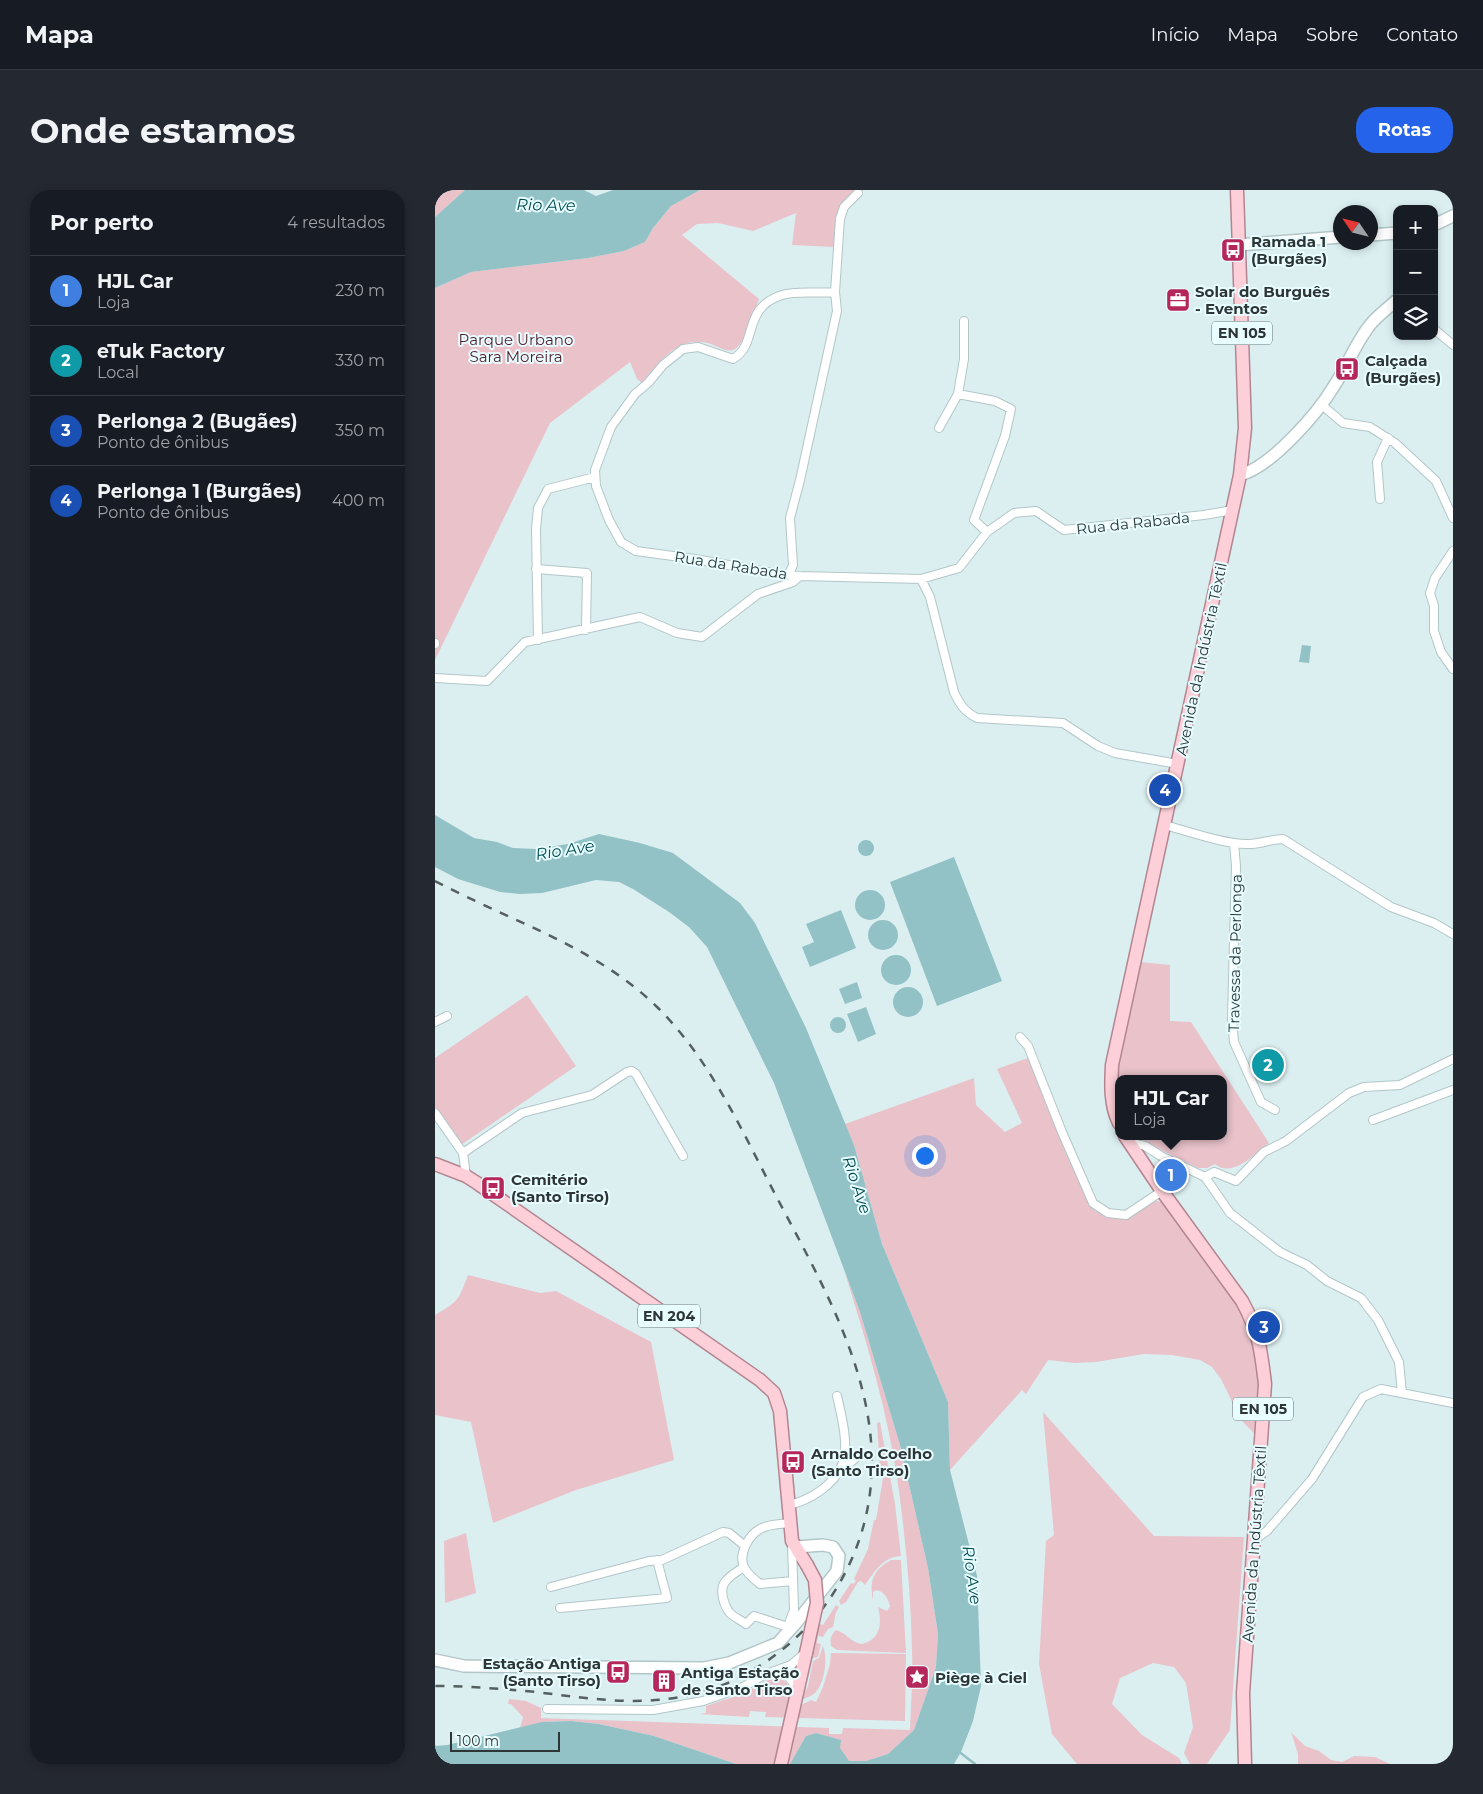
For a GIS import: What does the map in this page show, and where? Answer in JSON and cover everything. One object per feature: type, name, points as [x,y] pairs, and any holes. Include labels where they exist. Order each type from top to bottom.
[{"type":"main road","name":"Avenida da Indústria Têxtil","points":[[1115,1115],[1111,1088],[1112,1065],[1241,475],[1245,428],[1237,190]]},
{"type":"main road","name":"Avenida da Indústria Têxtil","points":[[1127,1140],[1243,1301],[1251,1317],[1260,1345],[1265,1384],[1243,1693],[1243,1723]]},
{"type":"main road","name":"EN 204","points":[[435,1164],[467,1176],[752,1374],[774,1393],[780,1411],[794,1544],[815,1580],[817,1603],[781,1764]]},
{"type":"main road","name":"EN 105","points":[[1243,1723],[1245,1764]]},
{"type":"main road","name":"EN 105","points":[[1243,1723],[1250,1764]]},
{"type":"street","points":[[789,574],[793,565],[790,518],[837,311],[835,292],[840,219],[844,207],[858,193]]},
{"type":"street","points":[[1438,223],[1453,216]]},
{"type":"street","points":[[1378,234],[1393,233]]},
{"type":"street","points":[[1238,245],[1333,238]]},
{"type":"street","name":"Rua da Rabada","points":[[835,292],[823,294],[797,293],[768,300],[759,308],[742,354],[733,359],[698,347],[683,349],[663,365],[648,383],[635,394],[611,427],[595,470],[595,486],[609,520],[621,542],[636,551],[773,573],[800,576],[921,580],[959,568],[987,532],[1014,513],[1036,511],[1064,530],[1204,516],[1233,510]]},
{"type":"street","points":[[1241,475],[1249,473],[1284,447],[1322,405],[1368,327],[1393,304]]},
{"type":"street","points":[[939,428],[957,394],[964,359],[964,321]]},
{"type":"street","points":[[1438,332],[1453,345]]},
{"type":"street","points":[[957,394],[995,401],[1011,409],[1005,436],[974,520],[987,532]]},
{"type":"street","points":[[1322,405],[1343,423],[1371,427],[1395,443],[1436,480],[1453,518]]},
{"type":"street","points":[[1380,499],[1377,462],[1387,438]]},
{"type":"street","points":[[538,640],[536,530],[538,508],[548,489],[595,477]]},
{"type":"street","points":[[1453,551],[1435,578],[1429,592],[1434,606],[1436,638],[1441,652],[1453,669]]},
{"type":"street","points":[[536,569],[587,573],[587,630]]},
{"type":"street","points":[[435,678],[487,681],[525,642],[640,617],[677,633],[702,637],[758,594],[793,582],[800,576]]},
{"type":"street","points":[[921,580],[930,596],[954,692],[960,705],[967,713],[977,718],[1063,723],[1098,746],[1115,753],[1178,764]]},
{"type":"street","points":[[1165,825],[1234,843],[1249,844],[1283,839],[1391,907],[1434,923],[1453,934]]},
{"type":"street","name":"Travessa da Perlonga","points":[[1234,843],[1236,866],[1232,1019],[1234,1042],[1261,1102],[1275,1110]]},
{"type":"street","points":[[435,1022],[447,1016]]},
{"type":"street","points":[[1019,1037],[1028,1046],[1093,1203],[1109,1213],[1126,1215],[1162,1191]]},
{"type":"street","points":[[1205,1177],[1215,1172],[1236,1181],[1263,1152],[1286,1141],[1349,1093],[1364,1087],[1400,1085],[1453,1060]]},
{"type":"street","points":[[463,1153],[522,1113],[592,1094],[627,1072],[632,1072],[636,1074],[683,1156]]},
{"type":"street","points":[[1373,1120],[1453,1090]]},
{"type":"street","points":[[435,1113],[463,1153],[467,1176]]},
{"type":"street","points":[[1129,1140],[1145,1146],[1161,1156],[1205,1177],[1231,1213],[1280,1252],[1307,1265],[1327,1281],[1361,1298],[1379,1320],[1399,1362],[1402,1393]]},
{"type":"street","points":[[1254,1540],[1267,1531],[1312,1480],[1363,1396],[1381,1389],[1453,1403]]},
{"type":"street","points":[[789,1505],[806,1501],[819,1492],[833,1478],[843,1464],[845,1448],[842,1416],[837,1396]]},
{"type":"street","points":[[843,1464],[851,1462],[860,1454]]},
{"type":"street","points":[[791,1522],[761,1527],[745,1546],[743,1567],[760,1584],[793,1581]]},
{"type":"street","points":[[551,1587],[649,1560],[662,1560],[723,1532],[729,1533],[745,1546]]},
{"type":"street","points":[[435,1660],[464,1666],[704,1668],[729,1663],[778,1642],[783,1637],[797,1614],[793,1581],[794,1544],[833,1547],[839,1556],[837,1571],[797,1614],[788,1627],[783,1637]]},
{"type":"street","points":[[793,1570],[800,1564],[807,1565],[810,1555],[816,1546]]},
{"type":"street","points":[[560,1608],[667,1598],[657,1560]]},
{"type":"street","points":[[743,1567],[723,1584],[724,1602],[730,1613],[746,1624],[754,1616],[788,1627]]},
{"type":"street","points":[[547,1709],[653,1710],[703,1701],[743,1687],[764,1675],[791,1666],[806,1653]]},
{"type":"street","points":[[774,1671],[788,1676],[797,1694]]},
{"type":"green space","points":[[435,190],[465,190],[435,217]]},
{"type":"green space","name":"Parque Urbano Sara Moreira","points":[[700,190],[855,190],[843,204],[834,247],[792,245],[796,213],[753,231],[718,223],[697,224],[682,235],[759,299],[749,328],[741,342],[733,350],[724,350],[711,344],[700,342],[680,346],[663,358],[642,383],[637,379],[630,362],[550,423],[435,660],[435,288],[471,272],[588,258],[624,251],[645,242],[653,228],[671,206]]},
{"type":"green space","points":[[1141,962],[1170,965],[1170,1021],[1191,1022],[1225,1075],[1116,1075]]},
{"type":"green space","points":[[527,995],[576,1066],[461,1145],[435,1107],[435,1058]]},
{"type":"green space","points":[[1028,1058],[1088,1202],[1095,1211],[1116,1218],[1142,1209],[1155,1201],[1164,1202],[1242,1309],[1253,1337],[1259,1368],[1256,1435],[1241,1420],[1221,1379],[1212,1367],[1200,1360],[1172,1355],[1144,1354],[1096,1362],[1075,1363],[1048,1360],[1026,1394],[1022,1390],[950,1470],[948,1402],[882,1244],[854,1145],[845,1124],[974,1078],[976,1105],[1005,1132],[1022,1123],[997,1069]]},
{"type":"green space","points":[[1227,1078],[1269,1143],[1243,1163],[1229,1168],[1222,1168],[1215,1164],[1207,1168],[1198,1168],[1144,1140],[1227,1140]]},
{"type":"green space","points":[[844,1270],[860,1312],[900,1445],[928,1568],[938,1634],[936,1667],[914,1730],[888,1754],[866,1761],[849,1761],[839,1748],[840,1740],[816,1733],[806,1736],[790,1764],[736,1764],[654,1736],[599,1724],[571,1721],[543,1722],[520,1728],[523,1717],[511,1704],[508,1704],[509,1699],[526,1701],[541,1708],[541,1718],[829,1728],[829,1734],[842,1734],[843,1728],[910,1730],[911,1610],[895,1463],[869,1352]]},
{"type":"green space","points":[[468,1275],[540,1293],[556,1291],[651,1342],[674,1460],[576,1490],[493,1523],[471,1422],[435,1415],[435,1315],[457,1300]]},
{"type":"green space","points":[[1043,1412],[1154,1536],[1244,1537],[1230,1730],[1207,1764],[1190,1764],[1184,1753],[1193,1727],[1186,1683],[1174,1667],[1153,1663],[1120,1678],[1112,1704],[1142,1735],[1179,1758],[1182,1764],[1077,1764],[1052,1734],[1039,1664],[1046,1541],[1054,1535]]},
{"type":"green space","points":[[880,1422],[895,1504],[901,1556],[884,1562],[865,1585],[861,1581],[858,1582],[846,1602],[841,1605],[839,1601],[851,1583],[853,1584],[856,1581],[854,1579],[868,1549],[874,1520],[876,1520],[883,1478],[880,1469],[877,1423]]},
{"type":"green space","points":[[466,1533],[476,1593],[445,1603],[444,1541]]},
{"type":"green space","points":[[891,1560],[901,1560],[906,1653],[837,1650],[831,1646],[832,1635],[836,1630],[855,1642],[862,1644],[873,1638],[879,1630],[878,1607],[887,1611],[890,1606],[885,1595],[879,1591],[873,1592],[873,1600],[872,1582],[876,1572]]},
{"type":"green space","points":[[836,1605],[839,1607],[833,1627],[828,1629],[823,1637],[818,1636],[817,1643],[821,1644],[818,1657],[813,1658],[811,1656],[818,1623],[823,1625]]},
{"type":"green space","points":[[823,1646],[825,1664],[821,1683],[815,1693],[801,1700],[808,1686],[813,1661],[819,1658]]},
{"type":"green space","points":[[831,1653],[906,1654],[905,1721],[765,1717],[766,1712],[750,1711],[749,1717],[699,1714],[706,1713],[706,1706],[742,1694],[772,1678],[782,1679],[786,1682],[799,1706],[811,1700],[816,1702],[823,1687],[830,1664]]},
{"type":"green space","points":[[1291,1732],[1305,1746],[1319,1751],[1331,1760],[1342,1762],[1354,1756],[1375,1757],[1390,1764],[1298,1764],[1298,1754]]},
{"type":"water","name":"Rio Ave","points":[[465,190],[584,190],[596,196],[613,190],[700,190],[671,206],[653,228],[645,242],[624,251],[588,258],[471,272],[435,288],[435,217]]},
{"type":"water","points":[[1302,645],[1311,646],[1309,663],[1299,662]]},
{"type":"water","name":"Rio Ave","points":[[435,815],[474,838],[497,842],[513,848],[536,849],[568,844],[599,834],[673,853],[740,903],[755,923],[806,1028],[854,1145],[882,1244],[948,1402],[950,1470],[977,1576],[981,1686],[973,1721],[961,1752],[954,1764],[790,1764],[806,1736],[816,1733],[841,1740],[840,1748],[849,1761],[866,1761],[888,1754],[914,1730],[936,1667],[938,1634],[928,1568],[900,1445],[860,1312],[774,1083],[707,947],[689,927],[669,912],[619,882],[596,880],[542,893],[520,894],[500,892],[458,879],[435,867]]},
{"type":"water","points":[[866,840],[874,848],[866,856],[858,848]]},
{"type":"water","points":[[954,857],[1002,981],[937,1006],[890,882]]},
{"type":"water","points":[[870,890],[881,894],[885,905],[881,916],[870,920],[859,916],[855,905],[859,894]]},
{"type":"water","points":[[841,910],[856,948],[810,967],[802,947],[814,942],[806,924]]},
{"type":"water","points":[[883,920],[894,924],[898,935],[894,946],[883,950],[872,946],[868,935],[872,924]]},
{"type":"water","points":[[896,955],[907,959],[911,970],[907,981],[896,985],[885,981],[881,970],[885,959]]},
{"type":"water","points":[[857,982],[862,998],[845,1004],[839,989]]},
{"type":"water","points":[[908,987],[919,991],[923,1002],[919,1013],[908,1017],[897,1013],[893,1002],[897,991]]},
{"type":"water","points":[[866,1007],[876,1034],[858,1042],[847,1014]]},
{"type":"water","points":[[838,1017],[846,1025],[838,1033],[830,1025]]},
{"type":"water","points":[[571,1721],[599,1724],[654,1736],[736,1764],[435,1764],[435,1746],[447,1745],[542,1722]]},
{"type":"waterway","points":[[958,1751],[975,1764]]},
{"type":"railway","points":[[435,881],[551,936],[607,967],[633,986],[676,1027],[709,1072],[737,1120],[816,1272],[835,1312],[851,1353],[863,1394],[871,1437],[871,1480],[864,1524],[848,1568],[830,1598],[811,1622],[784,1648],[754,1670],[703,1692],[661,1700],[619,1701],[536,1692],[435,1686]]},
{"type":"place","name":"Ramada 1 (Burgães)","points":[[1233,250]]},
{"type":"place","name":"Solar do Burguês - Eventos","points":[[1178,300]]},
{"type":"place","name":"Calçada (Burgães)","points":[[1347,369]]},
{"type":"place","name":"Perlonga 1 (Burgães)","points":[[1165,790]]},
{"type":"place","name":"eTuk Factory","points":[[1268,1065]]},
{"type":"place","name":"HJL Car","points":[[1171,1175]]},
{"type":"place","name":"Cemitério (Santo Tirso)","points":[[493,1188]]},
{"type":"place","name":"Perlonga 2 (Bugães)","points":[[1264,1327]]},
{"type":"place","name":"Arnaldo Coelho (Santo Tirso)","points":[[793,1462]]},
{"type":"place","name":"Estação Antiga (Santo Tirso)","points":[[618,1672]]},
{"type":"place","name":"Piège à Ciel","points":[[917,1677]]},
{"type":"place","name":"Antiga Estação de Santo Tirso","points":[[664,1681]]}]
